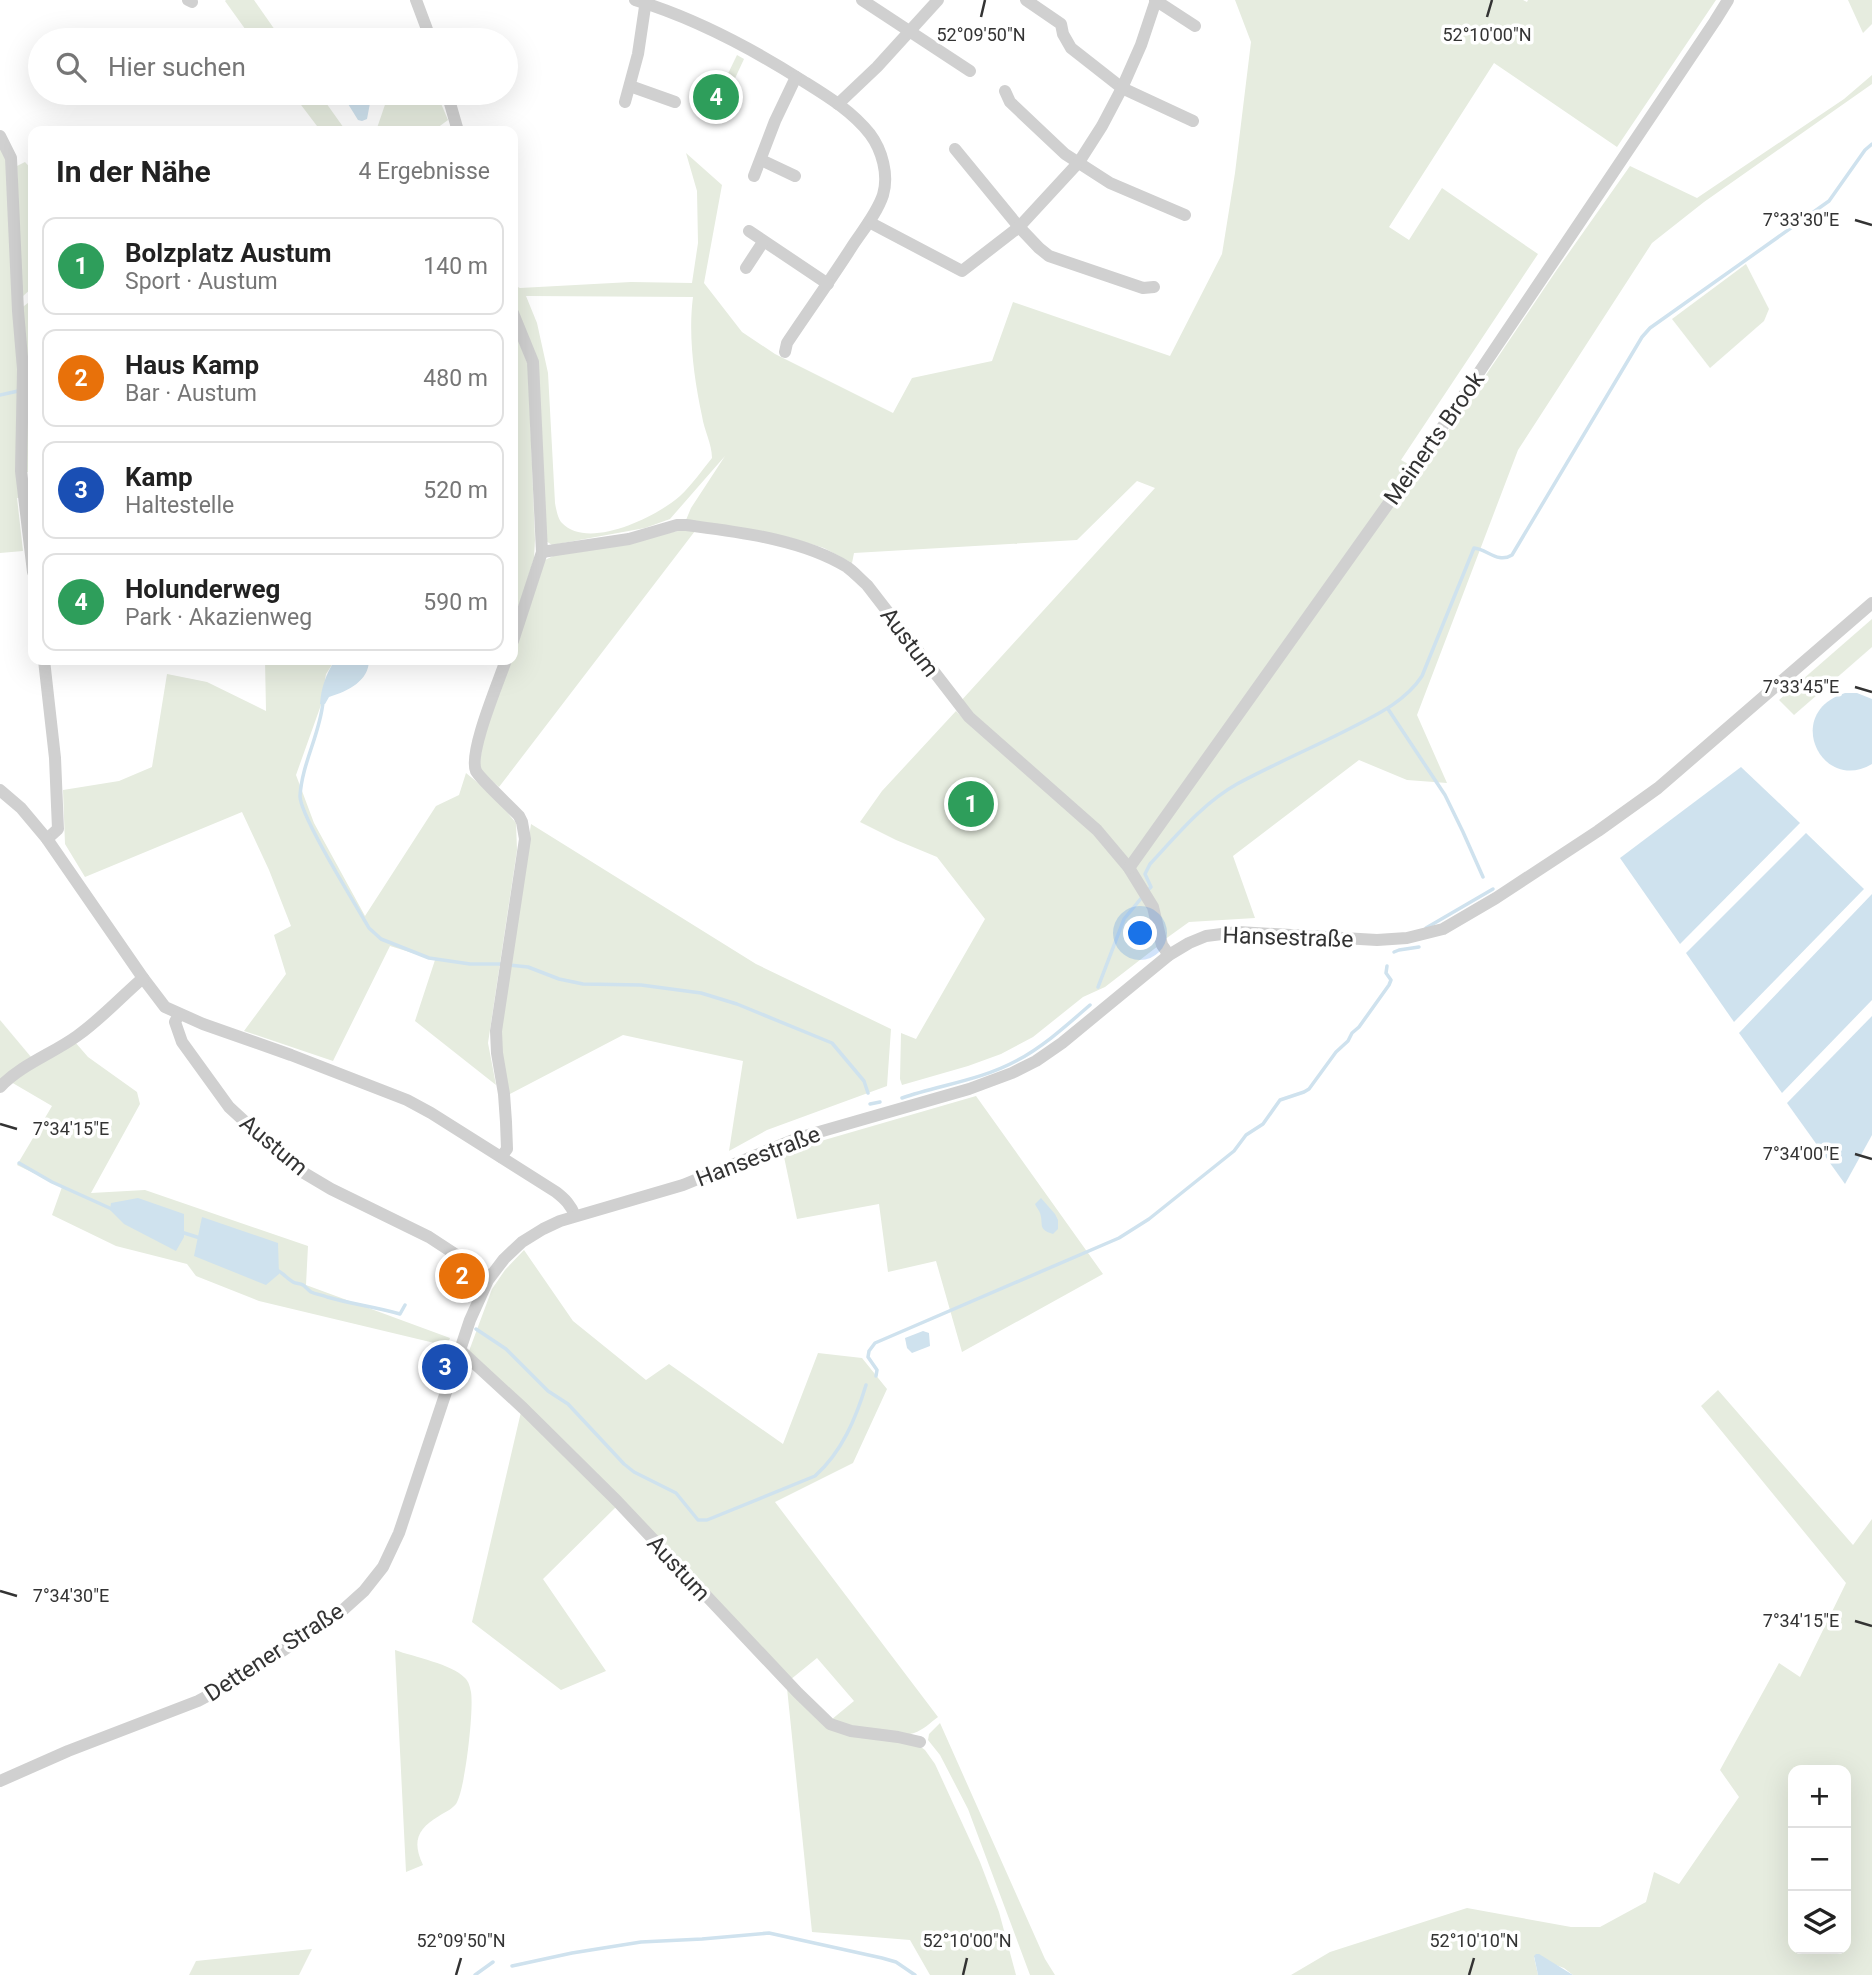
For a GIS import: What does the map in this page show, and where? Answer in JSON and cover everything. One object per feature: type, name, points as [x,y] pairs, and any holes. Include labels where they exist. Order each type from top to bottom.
[{"type":"street","points":[[416,0],[426,28]]},
{"type":"street","points":[[862,0],[970,71]]},
{"type":"street","points":[[838,104],[877,67],[938,0]]},
{"type":"street","points":[[869,222],[962,271],[1019,227],[1079,162],[1122,88],[1141,45],[1156,0],[1195,26]]},
{"type":"street","name":"Meinerts Brook","points":[[1129,868],[1435,438],[1728,0]]},
{"type":"street","points":[[625,102],[638,54],[642,1],[751,49],[838,104],[870,134],[883,160],[883,194],[869,222],[787,343],[785,352]]},
{"type":"street","points":[[1027,1],[1061,24],[1071,48],[1122,88],[1193,121]]},
{"type":"street","points":[[754,176],[775,121],[796,77]]},
{"type":"street","points":[[630,86],[675,102]]},
{"type":"street","points":[[1005,91],[1010,102],[1065,155],[1110,183],[1185,215]]},
{"type":"street","points":[[451,105],[457,126]]},
{"type":"street","points":[[0,136],[11,158],[23,369],[21,471],[28,530]]},
{"type":"street","points":[[955,149],[1019,227],[1049,256],[1143,288],[1154,287]]},
{"type":"street","points":[[761,160],[795,176]]},
{"type":"street","points":[[749,232],[828,284]]},
{"type":"street","points":[[746,268],[763,242]]},
{"type":"street","points":[[518,325],[533,362],[542,552],[518,626]]},
{"type":"street","name":"Austum","points":[[542,552],[629,539],[677,525],[776,540],[828,556],[849,569],[867,585],[969,717],[1082,816],[1129,868],[1153,907],[1162,945],[1169,955]]},
{"type":"street","name":"Hansestraße","points":[[575,1216],[683,1185],[799,1138],[969,1089],[1012,1073],[1062,1043],[1169,955],[1189,943],[1220,933],[1377,940],[1407,938],[1443,929],[1496,898],[1658,788],[1872,603]]},
{"type":"street","points":[[45,665],[55,758],[58,829],[47,839]]},
{"type":"street","points":[[501,1157],[507,1149],[506,1122],[496,1031],[525,839],[523,822],[477,772],[474,758],[504,665]]},
{"type":"street","points":[[0,790],[21,808],[47,839],[165,1007],[407,1100],[564,1198],[573,1208],[575,1216]]},
{"type":"street","points":[[0,1087],[38,1058],[78,1036],[143,978]]},
{"type":"street","name":"Austum","points":[[179,1014],[175,1022],[182,1042],[229,1107],[294,1167],[331,1189],[429,1237],[489,1277]]},
{"type":"street","name":"Dettener Straße","points":[[0,1781],[68,1751],[198,1701],[247,1675],[324,1623],[364,1591],[383,1567],[399,1533],[460,1350],[489,1277],[522,1241],[544,1228],[575,1216]]},
{"type":"street","name":"Austum","points":[[460,1350],[617,1501],[724,1617],[830,1724],[851,1731],[920,1742]]},
{"type":"shaded area","points":[[254,0],[274,28],[244,28],[225,1]]},
{"type":"shaded area","points":[[1235,0],[1716,0],[1617,147],[1494,63],[1389,227],[1409,240],[1442,188],[1538,254],[1401,460],[1421,471],[1630,166],[1697,198],[1844,99],[1872,75],[1872,84],[1704,202],[1652,243],[1518,450],[1417,715],[1447,783],[1407,780],[1359,760],[1233,856],[1255,918],[1189,922],[1164,940],[1132,867],[960,702],[1155,488],[1137,481],[1077,540],[854,553],[852,563],[824,548],[788,537],[686,520],[725,456],[670,519],[645,528],[552,545],[546,541],[538,362],[518,311],[518,287],[631,282],[692,283],[698,243],[697,191],[686,153],[722,185],[704,283],[742,332],[775,354],[893,413],[912,378],[992,361],[1013,302],[1170,356],[1222,254],[1251,42]],"holes":[[[526,296],[693,297],[691,326],[694,372],[712,458],[680,496],[656,513],[605,532],[574,531],[562,523],[556,508],[548,373],[537,323]]]},
{"type":"shaded area","points":[[1848,0],[1872,0],[1872,24],[1863,33]]},
{"type":"shaded area","points":[[737,55],[744,59],[718,115],[702,109],[714,79],[723,84]]},
{"type":"shaded area","points":[[301,105],[328,105],[342,126],[317,126]]},
{"type":"shaded area","points":[[385,105],[442,105],[448,120],[440,126],[378,126]]},
{"type":"shaded area","points":[[0,136],[11,158],[19,310],[28,303],[28,472],[21,472],[24,497],[17,498],[23,551],[0,553]]},
{"type":"shaded area","points":[[25,162],[28,165],[28,292],[22,297],[17,166]]},
{"type":"shaded area","points":[[1746,264],[1769,309],[1764,321],[1710,368],[1672,319]]},
{"type":"shaded area","points":[[518,340],[528,365],[535,540],[534,558],[519,606]]},
{"type":"shaded area","points":[[678,531],[695,531],[499,787],[479,770],[484,734],[509,665],[518,665],[518,639],[545,560],[553,556]]},
{"type":"shaded area","points":[[1872,619],[1872,647],[1794,715],[1779,700]]},
{"type":"shaded area","points":[[265,665],[332,665],[326,674],[321,705],[296,775],[314,823],[365,916],[436,806],[459,795],[466,773],[493,795],[516,823],[517,850],[488,1043],[496,1085],[415,1021],[435,960],[390,946],[333,1061],[244,1031],[286,974],[274,935],[291,926],[242,812],[85,877],[65,844],[63,790],[119,781],[152,767],[167,674],[207,682],[266,711]]},
{"type":"shaded area","points":[[956,711],[1095,832],[1126,870],[1150,909],[1158,946],[1105,987],[1083,997],[1033,1037],[1001,1054],[902,1085],[901,1033],[916,1039],[985,919],[937,857],[860,822],[882,791]]},
{"type":"shaded area","points":[[531,824],[756,964],[891,1029],[887,1086],[767,1130],[729,1151],[743,1061],[623,1035],[508,1095],[499,1044]]},
{"type":"shaded area","points":[[0,1020],[31,1057],[0,1083]]},
{"type":"shaded area","points":[[75,1042],[88,1057],[137,1092],[140,1104],[91,1193],[145,1190],[308,1246],[306,1285],[450,1338],[447,1346],[259,1301],[196,1276],[187,1264],[116,1246],[52,1215],[62,1187],[17,1165],[52,1106],[11,1082]]},
{"type":"shaded area","points":[[976,1096],[1103,1274],[962,1352],[936,1261],[888,1272],[879,1204],[797,1219],[783,1152]]},
{"type":"shaded area","points":[[524,1250],[573,1321],[646,1380],[669,1364],[783,1444],[818,1353],[862,1358],[887,1389],[853,1463],[775,1502],[938,1717],[920,1730],[908,1734],[873,1731],[831,1720],[854,1701],[817,1658],[790,1680],[469,1351],[492,1289]]},
{"type":"shaded area","points":[[1718,1390],[1853,1545],[1872,1519],[1872,1975],[1573,1975],[1564,1968],[1534,1957],[1538,1975],[1291,1975],[1330,1952],[1467,1908],[1571,1927],[1600,1927],[1646,1902],[1654,1872],[1679,1884],[1739,1797],[1720,1770],[1779,1663],[1800,1677],[1846,1583],[1701,1406]]},
{"type":"shaded area","points":[[521,1412],[617,1506],[543,1579],[606,1671],[561,1690],[472,1622]]},
{"type":"shaded area","points":[[395,1650],[459,1673],[468,1683],[472,1701],[463,1784],[456,1804],[421,1831],[417,1843],[423,1865],[406,1872]]},
{"type":"shaded area","points":[[787,1688],[828,1726],[918,1745],[925,1750],[935,1764],[980,1862],[999,1912],[1016,1975],[930,1975],[910,1940],[812,1932]]},
{"type":"shaded area","points":[[940,1723],[1045,1959],[1055,1975],[1030,1975],[968,1809],[940,1755],[928,1740],[929,1734]]},
{"type":"shaded area","points":[[312,1949],[299,1975],[189,1975],[196,1961]]},
{"type":"water","points":[[349,105],[370,105],[367,119],[358,120]]},
{"type":"water","points":[[332,665],[368,665],[365,674],[356,684],[329,697],[325,704],[320,704],[324,681]]},
{"type":"water","points":[[1845,693],[1857,693],[1872,699],[1872,764],[1854,770],[1838,768],[1825,760],[1816,747],[1813,732],[1816,717],[1826,703]]},
{"type":"water","points":[[1741,767],[1800,823],[1680,944],[1620,858]]},
{"type":"water","points":[[1806,833],[1864,889],[1734,1022],[1686,953]]},
{"type":"water","points":[[1872,894],[1872,1000],[1782,1093],[1739,1033]]},
{"type":"water","points":[[1872,1016],[1872,1135],[1845,1184],[1787,1103]]},
{"type":"water","points":[[138,1198],[184,1214],[184,1237],[176,1251],[124,1224],[110,1210],[111,1203]]},
{"type":"water","points":[[1041,1198],[1058,1220],[1058,1229],[1053,1234],[1042,1226],[1035,1204]]},
{"type":"water","points":[[202,1217],[278,1243],[279,1274],[266,1285],[194,1256]]},
{"type":"water","points":[[923,1331],[929,1333],[930,1346],[912,1353],[907,1348],[905,1338]]},
{"type":"water","points":[[1536,1954],[1573,1975],[1538,1975],[1534,1956]]},
{"type":"waterway","points":[[1148,890],[1151,887],[1145,874],[1150,864],[1213,800],[1237,784],[1379,713],[1399,701],[1415,685],[1422,676],[1474,548],[1502,558],[1512,555],[1642,337],[1650,328],[1829,201],[1872,144]]},
{"type":"waterway","points":[[0,395],[18,391]]},
{"type":"waterway","points":[[323,702],[301,784],[302,806],[318,840],[369,928],[381,939],[429,958],[470,964],[502,964]]},
{"type":"waterway","points":[[1388,709],[1445,795],[1483,877]]},
{"type":"waterway","points":[[1426,928],[1493,889]]},
{"type":"waterway","points":[[1098,987],[1124,919],[1143,896]]},
{"type":"waterway","points":[[1394,952],[1419,947]]},
{"type":"waterway","points":[[509,965],[528,967],[559,979],[583,984],[641,985],[701,993],[737,1004],[832,1043],[864,1081],[868,1093]]},
{"type":"waterway","points":[[876,1376],[877,1370],[868,1357],[875,1343],[1119,1238],[1149,1219],[1234,1151],[1246,1135],[1263,1124],[1280,1100],[1309,1089],[1389,985],[1391,980],[1386,973],[1387,966]]},
{"type":"waterway","points":[[902,1098],[1003,1068],[1045,1042],[1090,1005]]},
{"type":"waterway","points":[[870,1104],[880,1102]]},
{"type":"waterway","points":[[19,1163],[52,1182],[114,1210]]},
{"type":"waterway","points":[[181,1232],[200,1238]]},
{"type":"waterway","points":[[275,1269],[311,1292],[327,1297],[400,1314],[405,1305]]},
{"type":"waterway","points":[[476,1329],[506,1349],[548,1391],[568,1404],[624,1464],[634,1472],[676,1493],[698,1520],[707,1520],[815,1476],[825,1467],[847,1434],[866,1385]]},
{"type":"waterway","points":[[512,1966],[641,1942],[769,1933],[896,1962],[915,1975]]},
{"type":"waterway","points":[[475,1975],[493,1962]]},
{"type":"place","name":"Holunderweg","points":[[716,97]]},
{"type":"place","name":"Bolzplatz Austum","points":[[971,804]]},
{"type":"place","name":"Haus Kamp","points":[[462,1276]]},
{"type":"place","name":"Kamp","points":[[445,1367]]}]
